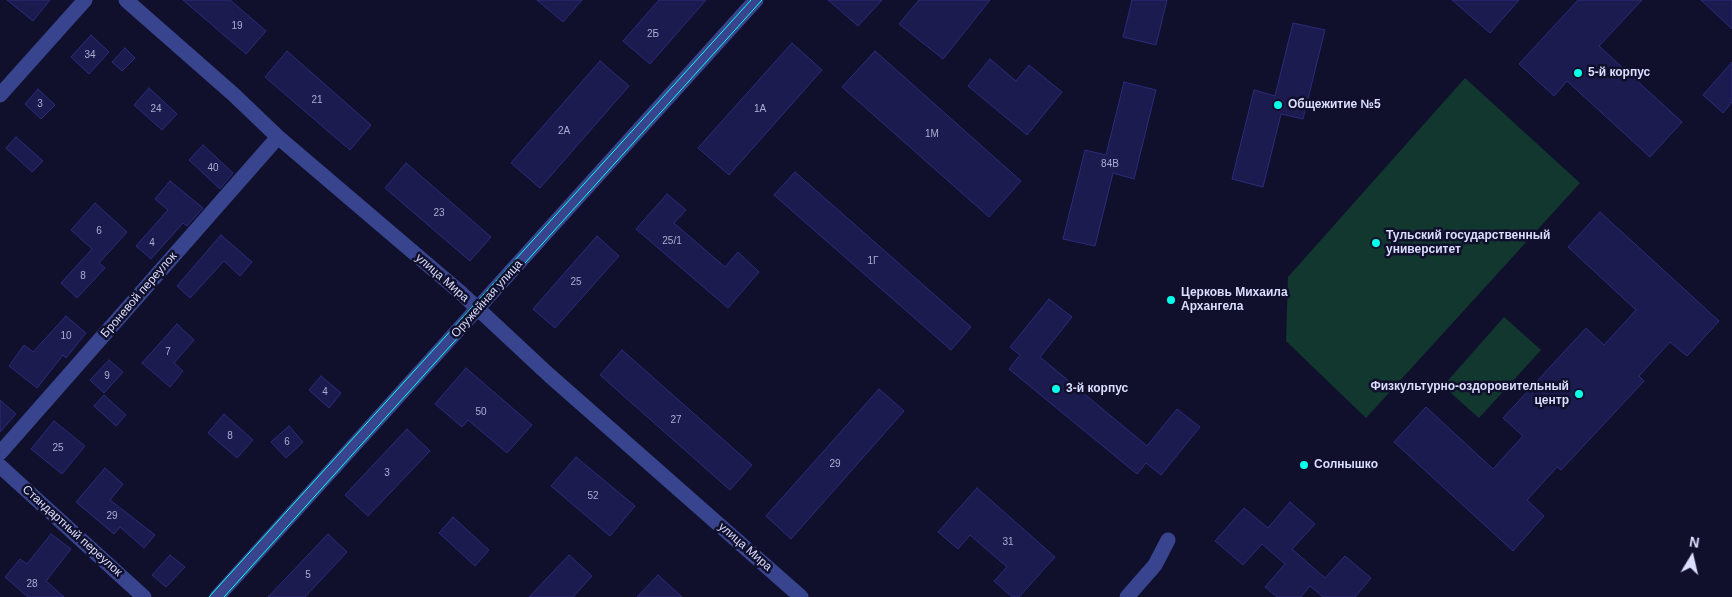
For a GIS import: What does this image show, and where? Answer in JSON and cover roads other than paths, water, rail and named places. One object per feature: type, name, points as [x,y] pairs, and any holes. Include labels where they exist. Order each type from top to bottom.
[{"type":"street","points":[[0,95],[84,0]]},
{"type":"street","name":"улица Мира","points":[[126,0],[801,597]]},
{"type":"street","name":"Оружейная улица","points":[[217,597],[756,0]]},
{"type":"street","name":"Броневой переулок","points":[[0,453],[278,136]]},
{"type":"street","name":"Стандартный переулок","points":[[0,466],[144,597]]},
{"type":"street","points":[[1127,597],[1155,565],[1168,540]]},
{"type":"tram line","points":[[209,597],[751,0]]},
{"type":"tram line","points":[[224,597],[762,0]]},
{"type":"place","name":"5-й корпус","points":[[1578,73]]},
{"type":"place","name":"Общежитие №5","points":[[1278,105]]},
{"type":"place","name":"Тульский государственный университет","points":[[1376,243]]},
{"type":"place","name":"Церковь Михаила Архангела","points":[[1171,300]]},
{"type":"place","name":"3-й корпус","points":[[1056,389]]},
{"type":"place","name":"Физкультурно-оздоровительный центр","points":[[1579,394]]},
{"type":"place","name":"Солнышко","points":[[1304,465]]}]
